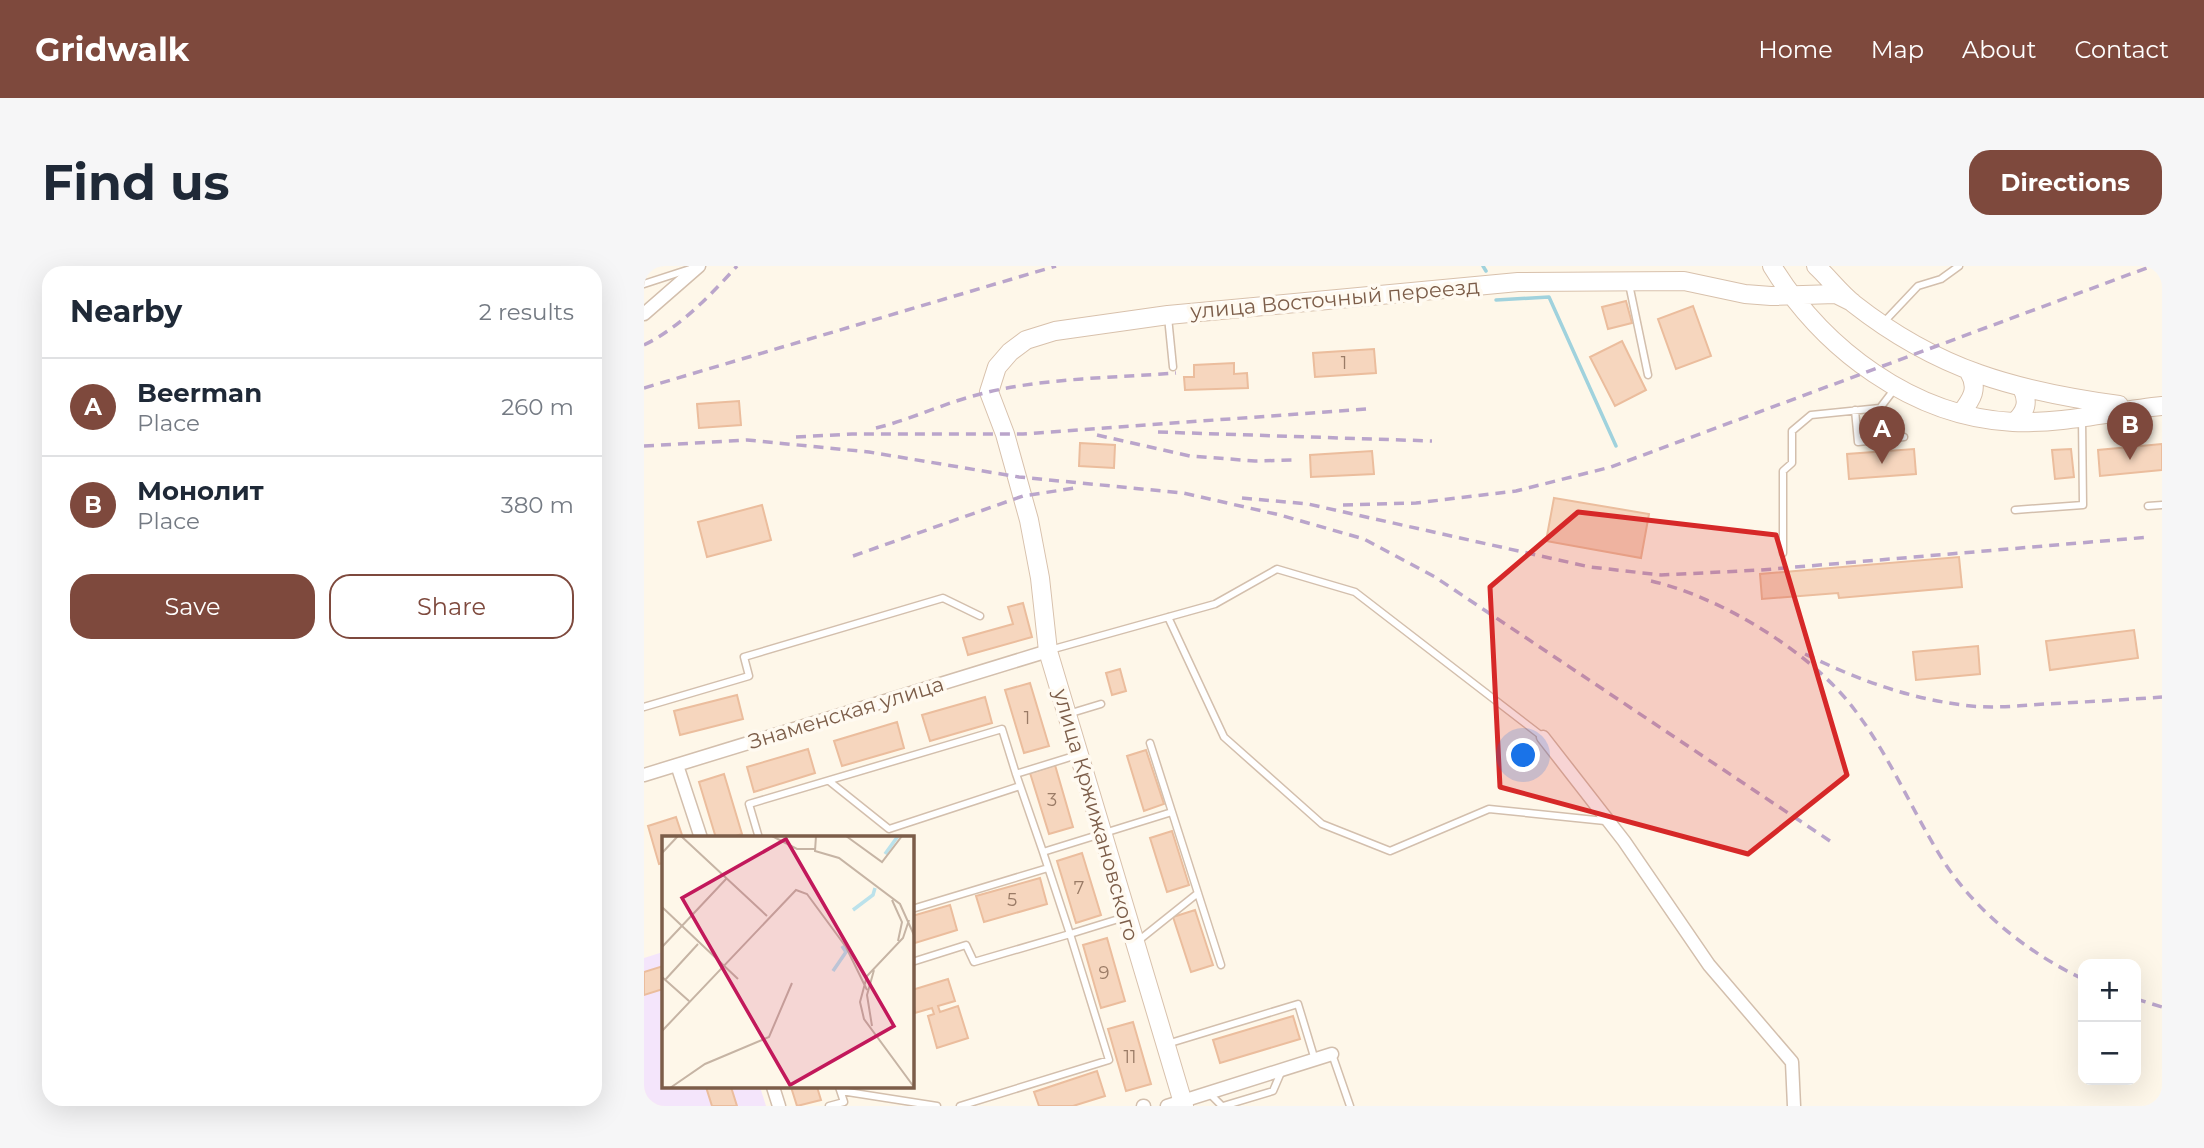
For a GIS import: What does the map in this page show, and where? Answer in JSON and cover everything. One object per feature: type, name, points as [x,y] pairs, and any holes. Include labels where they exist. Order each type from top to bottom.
[{"type":"street","points":[[644,314],[699,266]]},
{"type":"street","points":[[1772,266],[1790,296],[1827,335],[1868,370],[1924,400],[1961,413],[2015,422],[2082,417],[2162,406]]},
{"type":"street","points":[[1816,266],[1852,302],[1882,324],[1925,351],[1969,372],[2022,388],[2077,400],[2140,408]]},
{"type":"street","name":"улица Восточный переезд","points":[[991,381],[997,367],[1010,352],[1026,340],[1055,331],[1168,316],[1518,282],[1684,281],[1745,294],[1836,294],[1852,302]]},
{"type":"street","points":[[1745,294],[1787,311],[1827,335]]},
{"type":"street","points":[[1961,413],[1975,391],[1974,380],[1969,372]]},
{"type":"street","name":"улица Кржижановского","points":[[991,381],[989,392],[1006,434],[1029,520],[1040,578],[1048,651],[1165,1045],[1177,1104]]},
{"type":"street","points":[[2015,422],[2026,407],[2027,397],[2022,388]]},
{"type":"street","name":"Знаменская улица","points":[[644,775],[1048,651]]},
{"type":"street","points":[[1543,737],[1608,821],[1709,965],[1792,1062],[1794,1106]]},
{"type":"street","points":[[677,765],[700,836]]},
{"type":"street","points":[[1177,1104],[1332,1054]]},
{"type":"street","points":[[773,1088],[779,1106]]},
{"type":"lane","points":[[644,284],[699,266]]},
{"type":"lane","points":[[1882,324],[1918,286],[1941,279],[1959,266]]},
{"type":"lane","points":[[1629,282],[1648,375]]},
{"type":"lane","points":[[1168,316],[1173,367]]},
{"type":"lane","points":[[1783,553],[1783,471],[1793,463],[1793,431],[1811,415],[1880,408],[1896,387]]},
{"type":"lane","points":[[1855,410],[1858,442],[1904,438]]},
{"type":"lane","points":[[2015,510],[2083,505],[2082,417]]},
{"type":"lane","points":[[2148,506],[2162,505]]},
{"type":"lane","points":[[1048,651],[1215,604],[1277,569],[1355,592],[1543,737]]},
{"type":"lane","points":[[644,707],[749,676],[744,657],[943,598],[980,616]]},
{"type":"lane","points":[[1168,617],[1224,737],[1322,824],[1390,851],[1489,809],[1608,821]]},
{"type":"lane","points":[[1066,714],[1101,704]]},
{"type":"lane","points":[[758,836],[749,804],[1002,729],[1109,1060],[960,1106]]},
{"type":"lane","points":[[1150,743],[1221,965]]},
{"type":"lane","points":[[1016,774],[1078,754]]},
{"type":"lane","points":[[829,781],[889,829],[1020,786]]},
{"type":"lane","points":[[1043,852],[1172,812]]},
{"type":"lane","points":[[914,908],[1048,868]]},
{"type":"lane","points":[[1134,944],[1198,893]]},
{"type":"lane","points":[[914,961],[966,945],[974,962],[1127,916]]},
{"type":"lane","points":[[1165,1045],[1298,1004],[1315,1059]]},
{"type":"lane","points":[[1332,1054],[1350,1106]]},
{"type":"lane","points":[[1209,1093],[1223,1106],[1273,1091],[1282,1070]]},
{"type":"lane","points":[[831,1106],[844,1104],[840,1089],[937,1106]]},
{"type":"highlighted area","points":[[1578,512],[1776,535],[1847,775],[1748,854],[1500,787],[1490,587]]},
{"type":"shaded area","points":[[662,952],[662,1088],[760,1088],[766,1106],[644,1106],[644,958]]},
{"type":"building","points":[[1626,301],[1632,323],[1608,329],[1602,307]]},
{"type":"building","points":[[1693,306],[1711,356],[1676,369],[1658,319]]},
{"type":"building","points":[[1622,341],[1646,390],[1615,406],[1590,357]]},
{"type":"building","points":[[1374,349],[1376,373],[1315,377],[1313,353]]},
{"type":"building","points":[[1234,363],[1234,374],[1247,373],[1248,388],[1185,390],[1184,377],[1194,377],[1194,365]]},
{"type":"building","points":[[739,401],[741,425],[699,428],[697,404]]},
{"type":"building","points":[[1080,443],[1115,445],[1114,468],[1079,466]]},
{"type":"building","points":[[2162,444],[2162,470],[2100,476],[2098,450]]},
{"type":"building","points":[[1914,449],[1916,474],[1849,479],[1847,454]]},
{"type":"building","points":[[2071,449],[2074,477],[2055,479],[2052,450]]},
{"type":"building","points":[[1372,451],[1374,474],[1311,477],[1310,455]]},
{"type":"building","points":[[1554,498],[1649,514],[1641,558],[1546,541]]},
{"type":"building","points":[[762,505],[771,540],[707,557],[698,522]]},
{"type":"building","points":[[1959,557],[1962,587],[1839,598],[1838,593],[1762,599],[1760,574]]},
{"type":"building","points":[[1023,603],[1032,637],[968,655],[963,638],[1013,624],[1008,607]]},
{"type":"building","points":[[2134,630],[2138,658],[2050,670],[2046,641]]},
{"type":"building","points":[[1978,646],[1980,674],[1916,680],[1913,652]]},
{"type":"building","points":[[1120,669],[1126,691],[1112,695],[1106,673]]},
{"type":"building","points":[[1030,683],[1049,746],[1024,753],[1005,690]]},
{"type":"building","points":[[737,695],[743,719],[680,735],[674,711]]},
{"type":"building","points":[[985,697],[992,723],[930,741],[922,715]]},
{"type":"building","points":[[897,722],[904,748],[842,766],[834,741]]},
{"type":"building","points":[[808,749],[815,773],[754,792],[747,767]]},
{"type":"building","points":[[1146,750],[1164,804],[1144,811],[1127,756]]},
{"type":"building","points":[[1055,765],[1073,827],[1049,834],[1030,773]]},
{"type":"building","points":[[724,774],[742,834],[715,836],[699,782]]},
{"type":"building","points":[[676,817],[682,836],[662,836],[662,863],[659,864],[648,826]]},
{"type":"building","points":[[1172,831],[1189,885],[1167,892],[1150,838]]},
{"type":"building","points":[[1082,853],[1101,915],[1076,923],[1057,861]]},
{"type":"building","points":[[1040,878],[1047,904],[984,922],[976,896]]},
{"type":"building","points":[[950,905],[957,930],[914,943],[914,915]]},
{"type":"building","points":[[1195,910],[1213,965],[1191,972],[1173,917]]},
{"type":"building","points":[[1107,938],[1125,1001],[1101,1008],[1083,945]]},
{"type":"building","points":[[662,966],[662,989],[644,995],[644,972]]},
{"type":"building","points":[[948,979],[955,1001],[938,1006],[940,1012],[958,1006],[968,1038],[937,1048],[928,1016],[934,1014],[932,1008],[915,1013],[914,989]]},
{"type":"building","points":[[1293,1016],[1300,1039],[1220,1063],[1213,1040]]},
{"type":"building","points":[[1133,1022],[1151,1084],[1126,1091],[1108,1029]]},
{"type":"building","points":[[1097,1071],[1105,1096],[1073,1106],[1039,1106],[1034,1092]]},
{"type":"building","points":[[706,1088],[731,1088],[737,1106],[712,1106]]},
{"type":"building","points":[[791,1088],[817,1088],[821,1100],[797,1106]]},
{"type":"waterway","points":[[1483,266],[1486,271]]},
{"type":"waterway","points":[[1496,300],[1549,297],[1616,446]]},
{"type":"railway","points":[[644,345],[682,320],[737,266]]},
{"type":"railway","points":[[644,388],[1056,266]]},
{"type":"railway","points":[[1343,505],[1416,503],[1516,491],[1611,467],[2152,266]]},
{"type":"railway","points":[[876,428],[997,390],[1073,380],[1176,373]]},
{"type":"railway","points":[[796,437],[852,434],[1023,434],[1366,409]]},
{"type":"railway","points":[[1158,432],[1432,441]]},
{"type":"railway","points":[[1097,435],[1190,456],[1255,461],[1296,460]]},
{"type":"railway","points":[[644,446],[747,440],[869,452],[1019,477],[1183,493],[1280,515],[1364,539],[1435,577],[1833,843]]},
{"type":"railway","points":[[853,556],[1023,496],[1075,488]]},
{"type":"railway","points":[[1242,498],[1308,504],[1590,567],[1661,575],[1761,570],[2150,537]]},
{"type":"railway","points":[[1651,581],[1678,589],[1735,614],[1763,630],[1814,667],[1836,688],[1867,727],[1959,883],[2007,931],[2044,958],[2078,976]]},
{"type":"railway","points":[[1805,654],[1882,686],[1922,698],[1973,706],[2003,707],[2162,697]]},
{"type":"railway","points":[[2141,1001],[2162,1007]]},
{"type":"place","name":"Монолит","points":[[2130,460]]},
{"type":"place","name":"Beerman","points":[[1882,464]]}]
